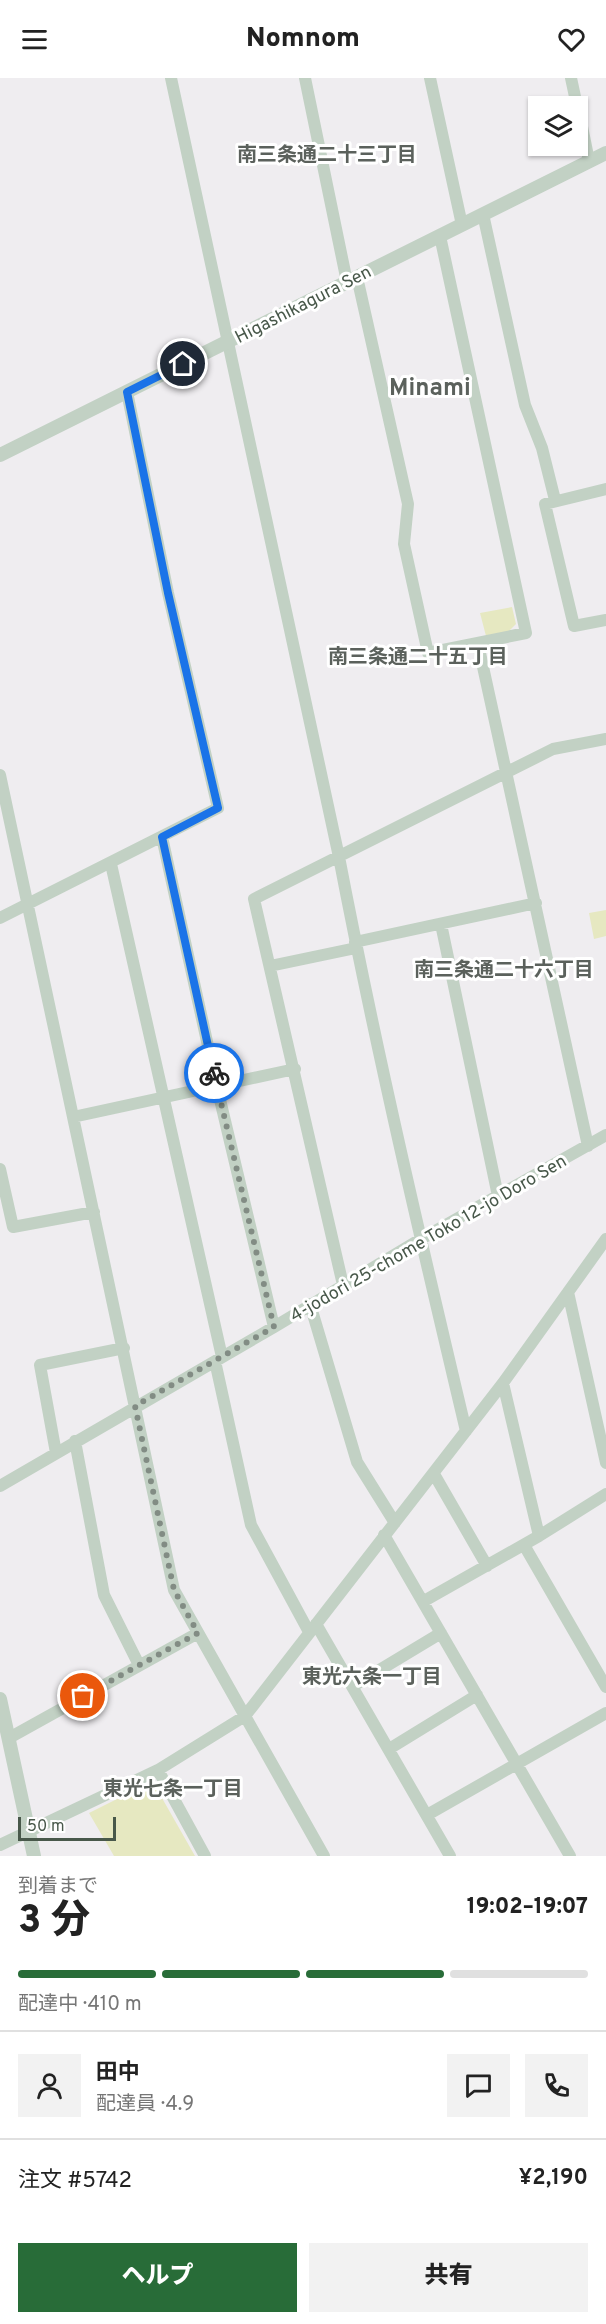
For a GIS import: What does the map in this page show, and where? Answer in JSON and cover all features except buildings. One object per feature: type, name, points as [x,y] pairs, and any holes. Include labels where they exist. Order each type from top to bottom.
[{"type":"street","points":[[171,78],[339,857],[355,945],[466,1431]]},
{"type":"street","points":[[305,78],[408,504],[404,544],[428,653],[526,633],[440,236]]},
{"type":"street","points":[[430,78],[462,225]]},
{"type":"street","points":[[571,78],[575,96]]},
{"type":"street","name":"Higashikagura Sen","points":[[0,455],[606,153]]},
{"type":"street","points":[[588,156],[589,161]]},
{"type":"street","points":[[483,214],[525,405],[542,448],[555,500]]},
{"type":"street","points":[[0,918],[218,808],[168,593],[127,392]]},
{"type":"street","points":[[606,489],[545,504],[574,626],[606,620]]},
{"type":"street","points":[[478,644],[588,1146]]},
{"type":"street","points":[[343,1284],[254,898],[553,749],[605,742]]},
{"type":"street","points":[[0,775],[174,1590],[324,1856]]},
{"type":"street","points":[[162,837],[217,1087],[274,1327]]},
{"type":"street","points":[[111,864],[164,1098],[251,1525],[312,1628],[353,1686],[450,1856]]},
{"type":"street","points":[[270,966],[536,903]]},
{"type":"street","points":[[441,924],[498,1196]]},
{"type":"street","points":[[73,1117],[295,1070]]},
{"type":"street","name":"4-jodori 25-chome Toko 12-jo Doro Sen","points":[[0,1486],[274,1327],[343,1284],[606,1135]]},
{"type":"street","points":[[0,1169],[13,1227],[94,1212]]},
{"type":"street","points":[[0,1845],[158,1770],[244,1716],[434,1474],[503,1383],[606,1239]]},
{"type":"street","points":[[568,1292],[606,1463]]},
{"type":"street","points":[[310,1304],[357,1462],[395,1523]]},
{"type":"street","points":[[56,1453],[40,1365],[124,1348]]},
{"type":"street","points":[[503,1383],[539,1536]]},
{"type":"street","points":[[75,1442],[104,1595],[139,1665]]},
{"type":"street","points":[[434,1474],[487,1566]]},
{"type":"street","points":[[424,1601],[605,1497]]},
{"type":"street","points":[[384,1535],[570,1856]]},
{"type":"street","points":[[524,1545],[606,1687]]},
{"type":"street","points":[[9,1738],[198,1633]]},
{"type":"street","points":[[353,1686],[441,1633]]},
{"type":"street","points":[[389,1749],[477,1695]]},
{"type":"street","points":[[0,1700],[34,1856]]},
{"type":"street","points":[[427,1815],[606,1713]]},
{"type":"street","points":[[158,1770],[206,1856]]},
{"type":"green space","points":[[512,607],[516,624],[508,632],[486,636],[480,613]]},
{"type":"green space","points":[[606,910],[606,936],[594,939],[589,913]]},
{"type":"green space","points":[[147,1784],[154,1784],[195,1856],[114,1856],[89,1813]]},
{"type":"way so far","points":[[83,1696],[198,1633],[174,1590],[135,1406],[274,1327],[214,1073]]},
{"type":"district","name":"南三条通二十三丁目","points":[[327,154]]},
{"type":"district","name":"Minami","points":[[430,387]]},
{"type":"district","name":"南三条通二十五丁目","points":[[418,656]]},
{"type":"district","name":"南三条通二十六丁目","points":[[504,969]]},
{"type":"district","name":"東光六条一丁目","points":[[372,1676]]},
{"type":"district","name":"東光七条一丁目","points":[[173,1788]]},
{"type":"route","points":[[183,364],[127,392],[168,593],[218,808],[162,837],[214,1073]]}]
